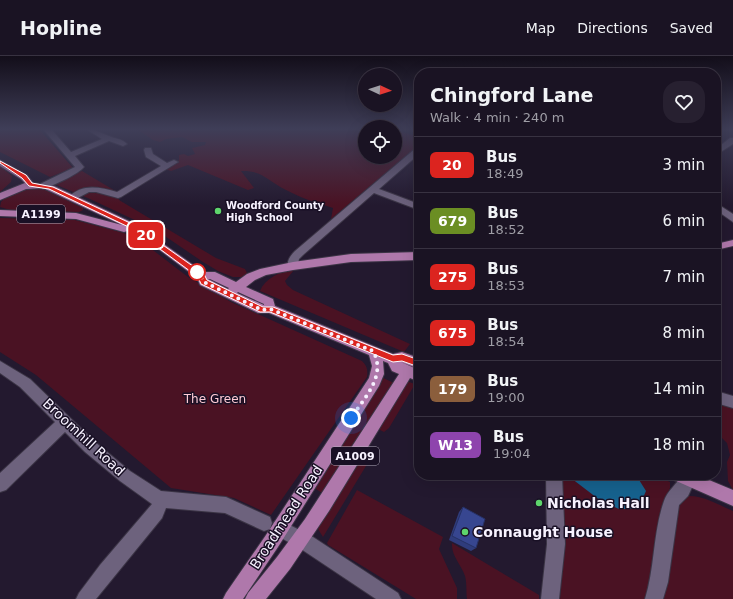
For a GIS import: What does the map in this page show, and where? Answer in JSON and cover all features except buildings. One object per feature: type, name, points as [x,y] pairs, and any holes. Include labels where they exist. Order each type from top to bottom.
[{"type":"main road","points":[[0,162],[24,177],[31,185]]},
{"type":"main road","points":[[2,195],[14,183],[19,174]]},
{"type":"main road","points":[[2,195],[20,187],[31,185],[43,186],[72,198],[141,230],[148,237],[201,276],[204,282],[232,290],[244,296],[262,310],[270,309],[393,359],[398,367],[414,370]]},
{"type":"main road","points":[[76,216],[88,212],[90,208],[88,205]]},
{"type":"main road","name":"A1199","points":[[2,213],[76,216]]},
{"type":"main road","points":[[76,216],[110,224],[148,237]]},
{"type":"main road","points":[[721,246],[733,243]]},
{"type":"main road","points":[[232,290],[251,277],[272,270],[351,258],[414,256]]},
{"type":"main road","points":[[244,296],[272,270]]},
{"type":"main road","name":"Broadmead Road","points":[[232,599],[280,528],[377,377],[377,357],[373,351]]},
{"type":"main road","name":"Broadmead Road","points":[[254,599],[274,576],[301,540],[332,494],[402,380],[414,371]]},
{"type":"main road","points":[[691,480],[733,498]]},
{"type":"street","points":[[72,198],[87,190],[96,189],[118,194],[170,164],[150,154]]},
{"type":"street","points":[[294,266],[294,258],[299,253],[414,154]]},
{"type":"street","points":[[43,186],[79,169],[80,167],[70,155]]},
{"type":"street","points":[[372,189],[414,205]]},
{"type":"street","points":[[721,209],[731,215]]},
{"type":"street","name":"Broomhill Road","points":[[0,366],[25,383],[90,447],[125,476],[155,497],[162,500],[226,505],[264,522]]},
{"type":"street","points":[[721,398],[733,402]]},
{"type":"street","points":[[0,484],[64,422]]},
{"type":"street","points":[[550,599],[556,544],[554,480]]},
{"type":"street","points":[[654,599],[659,582],[668,517],[672,500],[682,490],[684,480]]},
{"type":"street","points":[[85,599],[156,512],[162,500]]},
{"type":"street","points":[[280,528],[392,599]]},
{"type":"green space","points":[[5,154],[61,154],[73,168],[50,177]]},
{"type":"green space","points":[[185,154],[188,156],[194,154],[358,154],[358,164],[396,164],[331,219],[333,208],[297,195],[254,172],[241,171],[254,188],[248,190],[188,165],[171,171],[165,169],[179,160],[179,155]]},
{"type":"green space","points":[[402,154],[408,154],[402,159]]},
{"type":"green space","points":[[0,166],[12,176],[11,182],[0,192]]},
{"type":"green space","points":[[82,171],[117,192],[119,200],[216,258],[245,269],[248,275],[233,277],[218,271],[156,230],[52,183]]},
{"type":"green space","points":[[36,187],[45,189],[83,208],[83,210],[79,212],[10,210],[0,207],[1,202],[12,194],[27,188]]},
{"type":"green space","name":"The Green","points":[[0,218],[75,220],[124,233],[145,244],[188,277],[231,302],[364,363],[367,368],[367,377],[271,515],[234,498],[171,488],[36,375],[0,352]]},
{"type":"green space","points":[[291,269],[294,270],[285,281],[293,290],[410,344],[404,352],[260,291],[262,286],[269,279],[277,274]]},
{"type":"green space","points":[[381,377],[394,383],[322,493],[313,487]]},
{"type":"green space","points":[[406,381],[414,384],[389,428],[384,432],[380,430],[380,427]]},
{"type":"green space","points":[[721,402],[733,406],[733,490],[728,481],[727,462],[730,455],[727,443],[721,437]]},
{"type":"green space","points":[[364,456],[369,461],[323,537],[318,529],[325,512]]},
{"type":"green space","points":[[562,480],[665,480],[670,482],[670,488],[665,502],[648,599],[560,599],[564,545]]},
{"type":"green space","points":[[357,490],[443,537],[439,549],[457,588],[457,599],[416,599],[328,545],[327,543]]},
{"type":"green space","points":[[689,496],[706,499],[733,511],[733,599],[660,599],[679,506],[684,498]]},
{"type":"green space","points":[[452,543],[539,595],[539,599],[467,599],[465,576],[453,552]]},
{"type":"water","points":[[574,480],[639,480],[646,491],[638,509],[619,509],[601,501]]},
{"type":"bus line","name":"20","points":[[0,162],[14,169],[28,180],[31,185],[47,186],[141,230],[148,237],[201,276],[204,282],[262,310],[270,309],[393,359],[402,357],[414,362]]},
{"type":"place","name":"Woodford County High School","points":[[218,211]]},
{"type":"place","name":"Nicholas Hall","points":[[539,503]]},
{"type":"place","name":"Connaught House","points":[[465,532]]},
{"type":"route","points":[[197,272],[204,282],[262,310],[270,309],[373,351],[377,357],[377,377],[351,418]]}]
